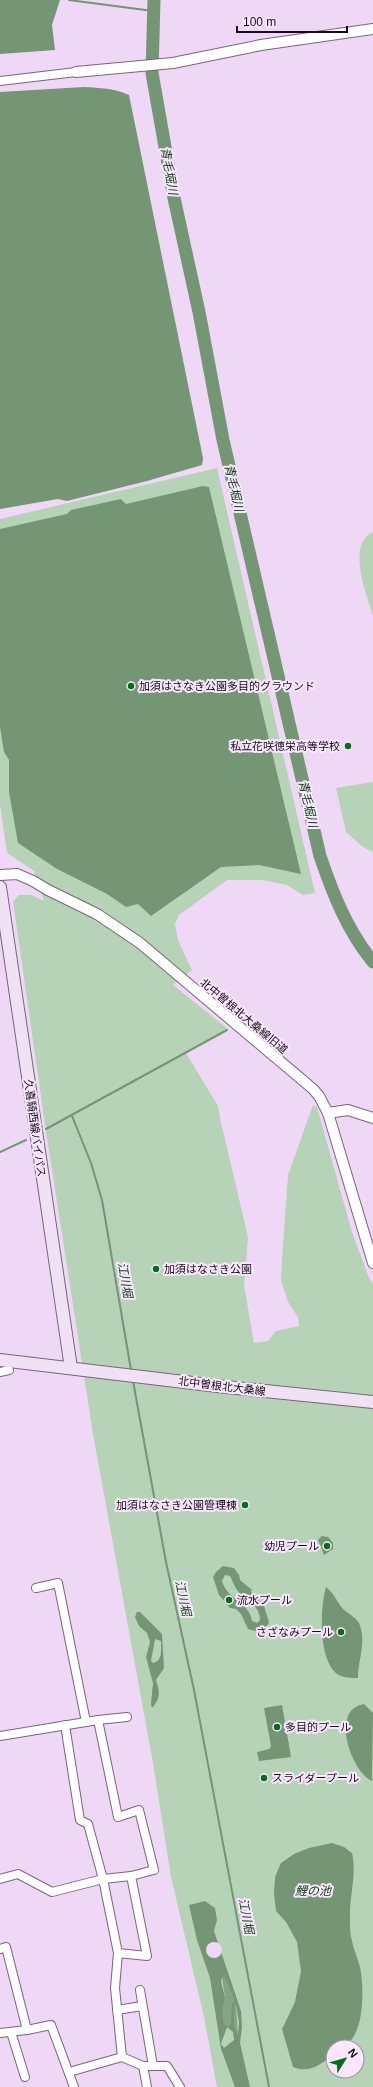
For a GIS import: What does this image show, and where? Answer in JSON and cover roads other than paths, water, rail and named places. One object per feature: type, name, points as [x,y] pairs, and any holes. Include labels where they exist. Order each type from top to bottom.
[{"type":"main road","name":"久喜騎西線バイパス","points":[[0,887],[72,1368]]},
{"type":"main road","name":"北中曽根北大桑線","points":[[0,1360],[373,1402]]},
{"type":"street","points":[[0,81],[76,72],[138,68],[172,63],[261,45],[373,28]]},
{"type":"street","name":"北中曽根北大桑線旧道","points":[[0,875],[17,874],[33,881],[97,914],[140,943],[172,972],[319,1096],[328,1113],[373,1264]]},
{"type":"street","points":[[328,1113],[348,1110],[373,1118]]},
{"type":"street","points":[[0,1372],[9,1370]]},
{"type":"street","points":[[36,1588],[58,1583],[86,1722]]},
{"type":"street","points":[[0,1736],[64,1725],[127,1717]]},
{"type":"street","points":[[0,1879],[18,1874],[52,1892],[103,1879],[131,1876],[154,1870],[139,1810],[118,1816],[98,1720]]},
{"type":"street","points":[[64,1725],[80,1820],[88,1824],[103,1879],[118,1953],[115,1988],[122,2057]]},
{"type":"street","points":[[118,1953],[147,1956],[131,1876]]},
{"type":"street","points":[[0,1949],[6,1947],[27,2030]]},
{"type":"street","points":[[140,1990],[152,2066]]},
{"type":"street","points":[[118,2010],[142,2006]]},
{"type":"street","points":[[0,2033],[27,2030],[51,2025],[74,2087]]},
{"type":"street","points":[[11,2032],[25,2077]]},
{"type":"street","points":[[69,2072],[122,2057],[143,2066],[167,2066],[180,2087]]},
{"type":"street","points":[[143,2066],[147,2087]]},
{"type":"water","points":[[0,0],[60,0],[52,25],[55,50],[0,54]]},
{"type":"water","points":[[84,87],[101,88],[129,95],[203,458],[202,465],[147,481],[67,501],[58,499],[0,509],[0,92]]},
{"type":"water","name":"加須はさなき公園多目的グラウンド","points":[[203,486],[209,487],[301,874],[259,865],[221,867],[151,916],[138,904],[126,907],[107,894],[57,869],[18,843],[9,792],[9,760],[4,752],[0,727],[0,529],[67,514],[71,510],[121,499],[126,504]]},
{"type":"water","name":"幼児プール","points":[[322,1536],[328,1537],[333,1543],[333,1549],[324,1555],[318,1540]]},
{"type":"water","name":"流水プール","points":[[223,1566],[234,1568],[239,1575],[240,1580],[252,1590],[251,1592],[264,1606],[269,1622],[266,1628],[259,1632],[248,1629],[241,1614],[236,1609],[230,1608],[219,1595],[213,1577]],"holes":[[[225,1575],[230,1576],[240,1594],[252,1603],[258,1610],[260,1620],[257,1623],[252,1621],[247,1609],[233,1597],[225,1587],[222,1581]]]},
{"type":"water","name":"さざなみプール","points":[[326,1587],[343,1609],[354,1617],[359,1623],[362,1644],[358,1678],[344,1677],[337,1674],[331,1667],[326,1657],[322,1633],[322,1620]]},
{"type":"water","points":[[137,1612],[140,1612],[162,1634],[164,1668],[156,1680],[159,1695],[152,1708],[153,1683],[146,1657],[150,1642],[147,1633],[139,1626],[135,1617]],"holes":[[[155,1639],[161,1641],[160,1658],[153,1663],[151,1661]]]},
{"type":"water","points":[[364,1704],[373,1713],[372,1781],[365,1776],[358,1767],[347,1742],[347,1718],[353,1709]]},
{"type":"water","name":"多目的プール","points":[[282,1705],[291,1757],[259,1761],[257,1752],[269,1749],[271,1746],[264,1708]]},
{"type":"water","name":"鯉の池","points":[[332,1843],[344,1847],[352,1853],[354,1870],[350,1911],[350,1930],[361,1973],[362,2003],[358,2025],[355,2035],[352,2039],[325,2039],[325,2061],[310,2069],[299,2069],[293,2067],[282,2029],[295,2002],[301,1971],[297,1942],[286,1922],[276,1911],[274,1894],[275,1877],[281,1863],[294,1854],[309,1848]]},
{"type":"water","points":[[205,1901],[215,1908],[217,1920],[214,1931],[241,2011],[242,2027],[240,2043],[250,2087],[235,2087],[221,2049],[210,1978],[197,1940],[189,1905]],"holes":[[[222,1977],[224,1977],[234,1999],[231,2007],[231,2020],[229,2026],[224,2024],[223,2010],[225,1998],[221,1981]],[[236,2005],[239,2022],[238,2034],[234,2025],[234,2006]],[[227,2027],[233,2032],[234,2040],[224,2048],[221,2044]]]},
{"type":"waterway","points":[[69,0],[153,11]]},
{"type":"waterway","name":"青毛堀川","points":[[154,0],[152,73],[174,198],[199,312],[223,440],[320,856],[330,884],[348,924],[373,962]]},
{"type":"waterway","points":[[46,1129],[227,1030]]},
{"type":"waterway","name":"江川堀","points":[[72,1116],[91,1163],[102,1200],[131,1370]]},
{"type":"waterway","points":[[0,1152],[26,1140]]},
{"type":"waterway","name":"江川堀","points":[[133,1381],[166,1562],[194,1690],[269,2087]]},
{"type":"place","name":"加須はさなき公園多目的グラウンド","points":[[131,686]]},
{"type":"place","name":"私立花咲徳栄高等学校","points":[[348,746]]},
{"type":"place","name":"加須はなさき公園","points":[[156,1269]]},
{"type":"place","name":"加須はなさき公園管理棟","points":[[245,1505]]},
{"type":"place","name":"幼児プール","points":[[327,1546]]},
{"type":"place","name":"流水プール","points":[[229,1600]]},
{"type":"place","name":"さざなみプール","points":[[341,1632]]},
{"type":"place","name":"多目的プール","points":[[277,1727]]},
{"type":"place","name":"スライダープール","points":[[264,1778]]}]
